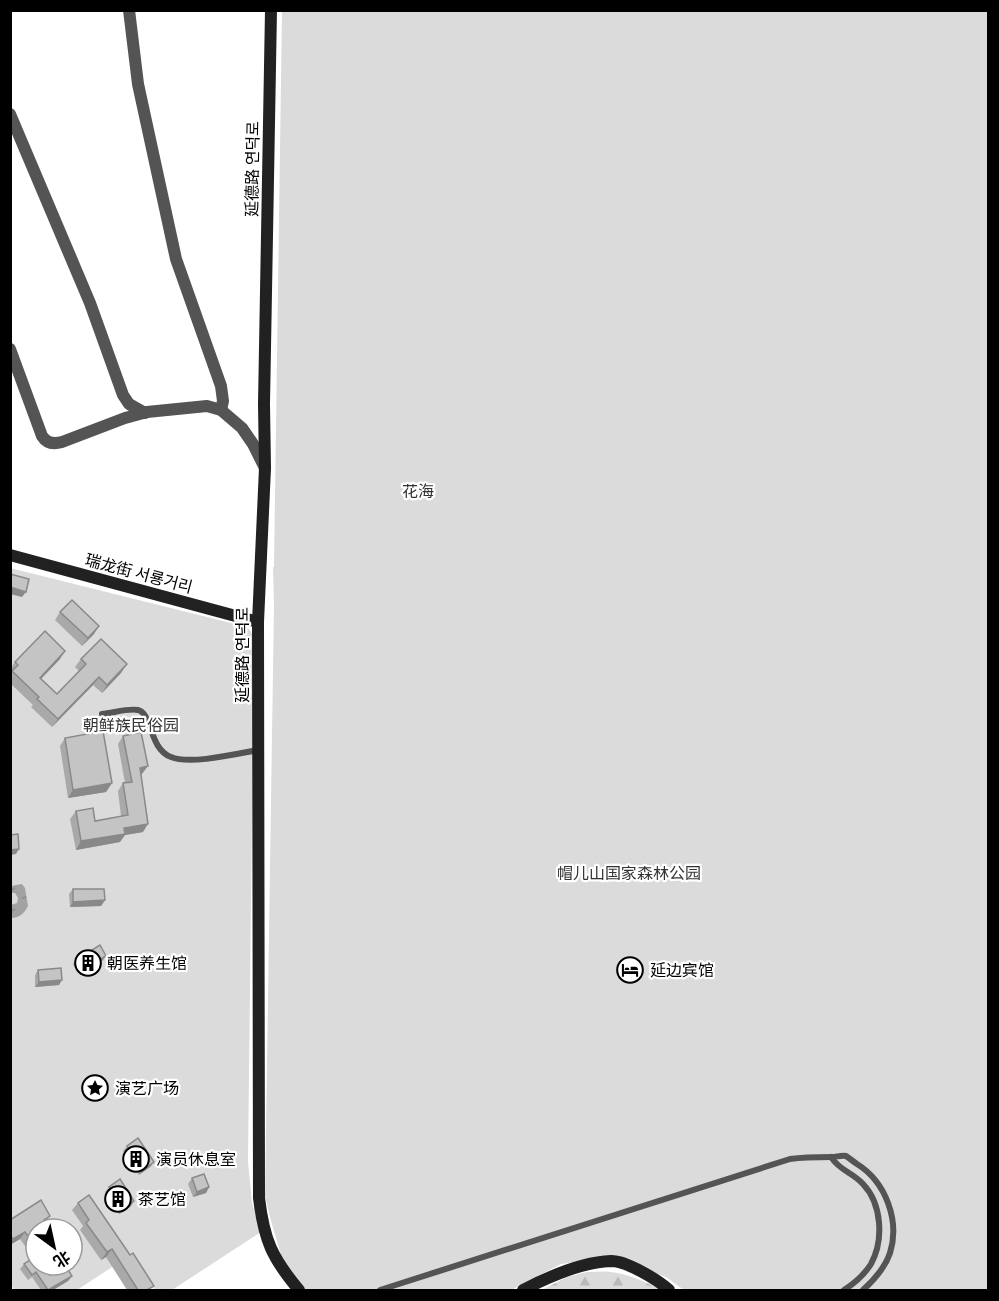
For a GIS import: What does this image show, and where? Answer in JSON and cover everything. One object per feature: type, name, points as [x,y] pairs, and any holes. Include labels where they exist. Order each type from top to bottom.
[{"type":"main road","name":"延德路 연덕로","points":[[271,10],[264,468],[258,622],[259,1198],[263,1225],[270,1248],[299,1290]]},
{"type":"main road","name":"瑞龙街 서룡거리","points":[[10,555],[258,622]]},
{"type":"main road","points":[[522,1290],[551,1276],[614,1261],[641,1271],[669,1290]]},
{"type":"street","points":[[129,10],[138,84],[176,259],[220,386],[223,400],[221,410]]},
{"type":"street","points":[[10,114],[90,303],[123,395],[129,404],[145,413]]},
{"type":"street","points":[[10,349],[44,440],[55,444],[145,413],[207,406],[221,410],[248,436],[264,468]]},
{"type":"lane","points":[[102,714],[137,710],[143,712],[160,750],[168,757],[180,760],[196,760],[258,750]]},
{"type":"lane","points":[[380,1290],[790,1159],[845,1156],[875,1178],[883,1191],[893,1225],[890,1254],[874,1280],[863,1290]]},
{"type":"lane","points":[[831,1157],[837,1166],[864,1185],[876,1206],[879,1221],[879,1239],[870,1266],[856,1282],[844,1290]]},
{"type":"green space","name":"帽儿山国家森林公园","points":[[282,11],[988,11],[988,1290],[684,1290],[666,1277],[623,1261],[598,1259],[561,1264],[511,1290],[302,1290],[282,1258],[265,1196]]},
{"type":"green space","name":"朝鲜族民俗园","points":[[10,568],[247,627],[254,636],[248,1162],[252,1203],[261,1232],[172,1290],[155,1290],[132,1254],[77,1290],[14,1290],[11,1284]]},
{"type":"green space","points":[[587,1272],[624,1275],[661,1290],[542,1290],[567,1277]]},
{"type":"water","points":[[22,884],[25,888],[28,906],[21,915],[11,918],[11,905],[17,903],[18,898],[15,893],[11,893],[11,886]]},
{"type":"building","points":[[10,574],[29,579],[26,592],[10,587]]},
{"type":"building","points":[[72,600],[99,626],[88,638],[60,612]]},
{"type":"building","points":[[45,631],[65,651],[40,678],[57,694],[86,664],[81,659],[101,639],[127,664],[107,685],[99,677],[58,719],[12,671],[18,665],[15,662]]},
{"type":"building","points":[[103,731],[112,783],[73,790],[65,738]]},
{"type":"building","points":[[141,732],[148,766],[140,768],[148,824],[124,828],[125,834],[81,841],[76,811],[93,808],[95,821],[128,815],[123,783],[132,782],[123,736]]},
{"type":"building","points":[[18,834],[19,849],[10,850],[10,835]]},
{"type":"building","points":[[73,889],[104,889],[105,900],[73,902]]},
{"type":"building","points":[[100,945],[106,956],[83,969],[77,959]]},
{"type":"building","points":[[61,968],[62,980],[39,982],[38,970]]},
{"type":"building","points":[[138,1138],[154,1162],[143,1170],[127,1146]]},
{"type":"building","points":[[204,1174],[209,1187],[197,1192],[192,1178]]},
{"type":"building","points":[[120,1179],[134,1201],[123,1208],[109,1187]]},
{"type":"building","points":[[89,1195],[130,1255],[133,1253],[154,1286],[147,1290],[138,1290],[112,1249],[107,1252],[86,1223],[89,1220],[78,1203]]},
{"type":"building","points":[[41,1200],[50,1216],[24,1217],[24,1233],[13,1239],[10,1235],[10,1220]]},
{"type":"building","points":[[39,1277],[70,1277],[48,1290]]},
{"type":"place","name":"朝医养生馆","points":[[88,963]]},
{"type":"place","name":"延边宾馆","points":[[630,970]]},
{"type":"place","name":"演艺广场","points":[[95,1088]]},
{"type":"place","name":"演员休息室","points":[[136,1159]]},
{"type":"place","name":"茶艺馆","points":[[118,1199]]},
{"type":"park label","name":"花海","points":[[418,491]]}]
